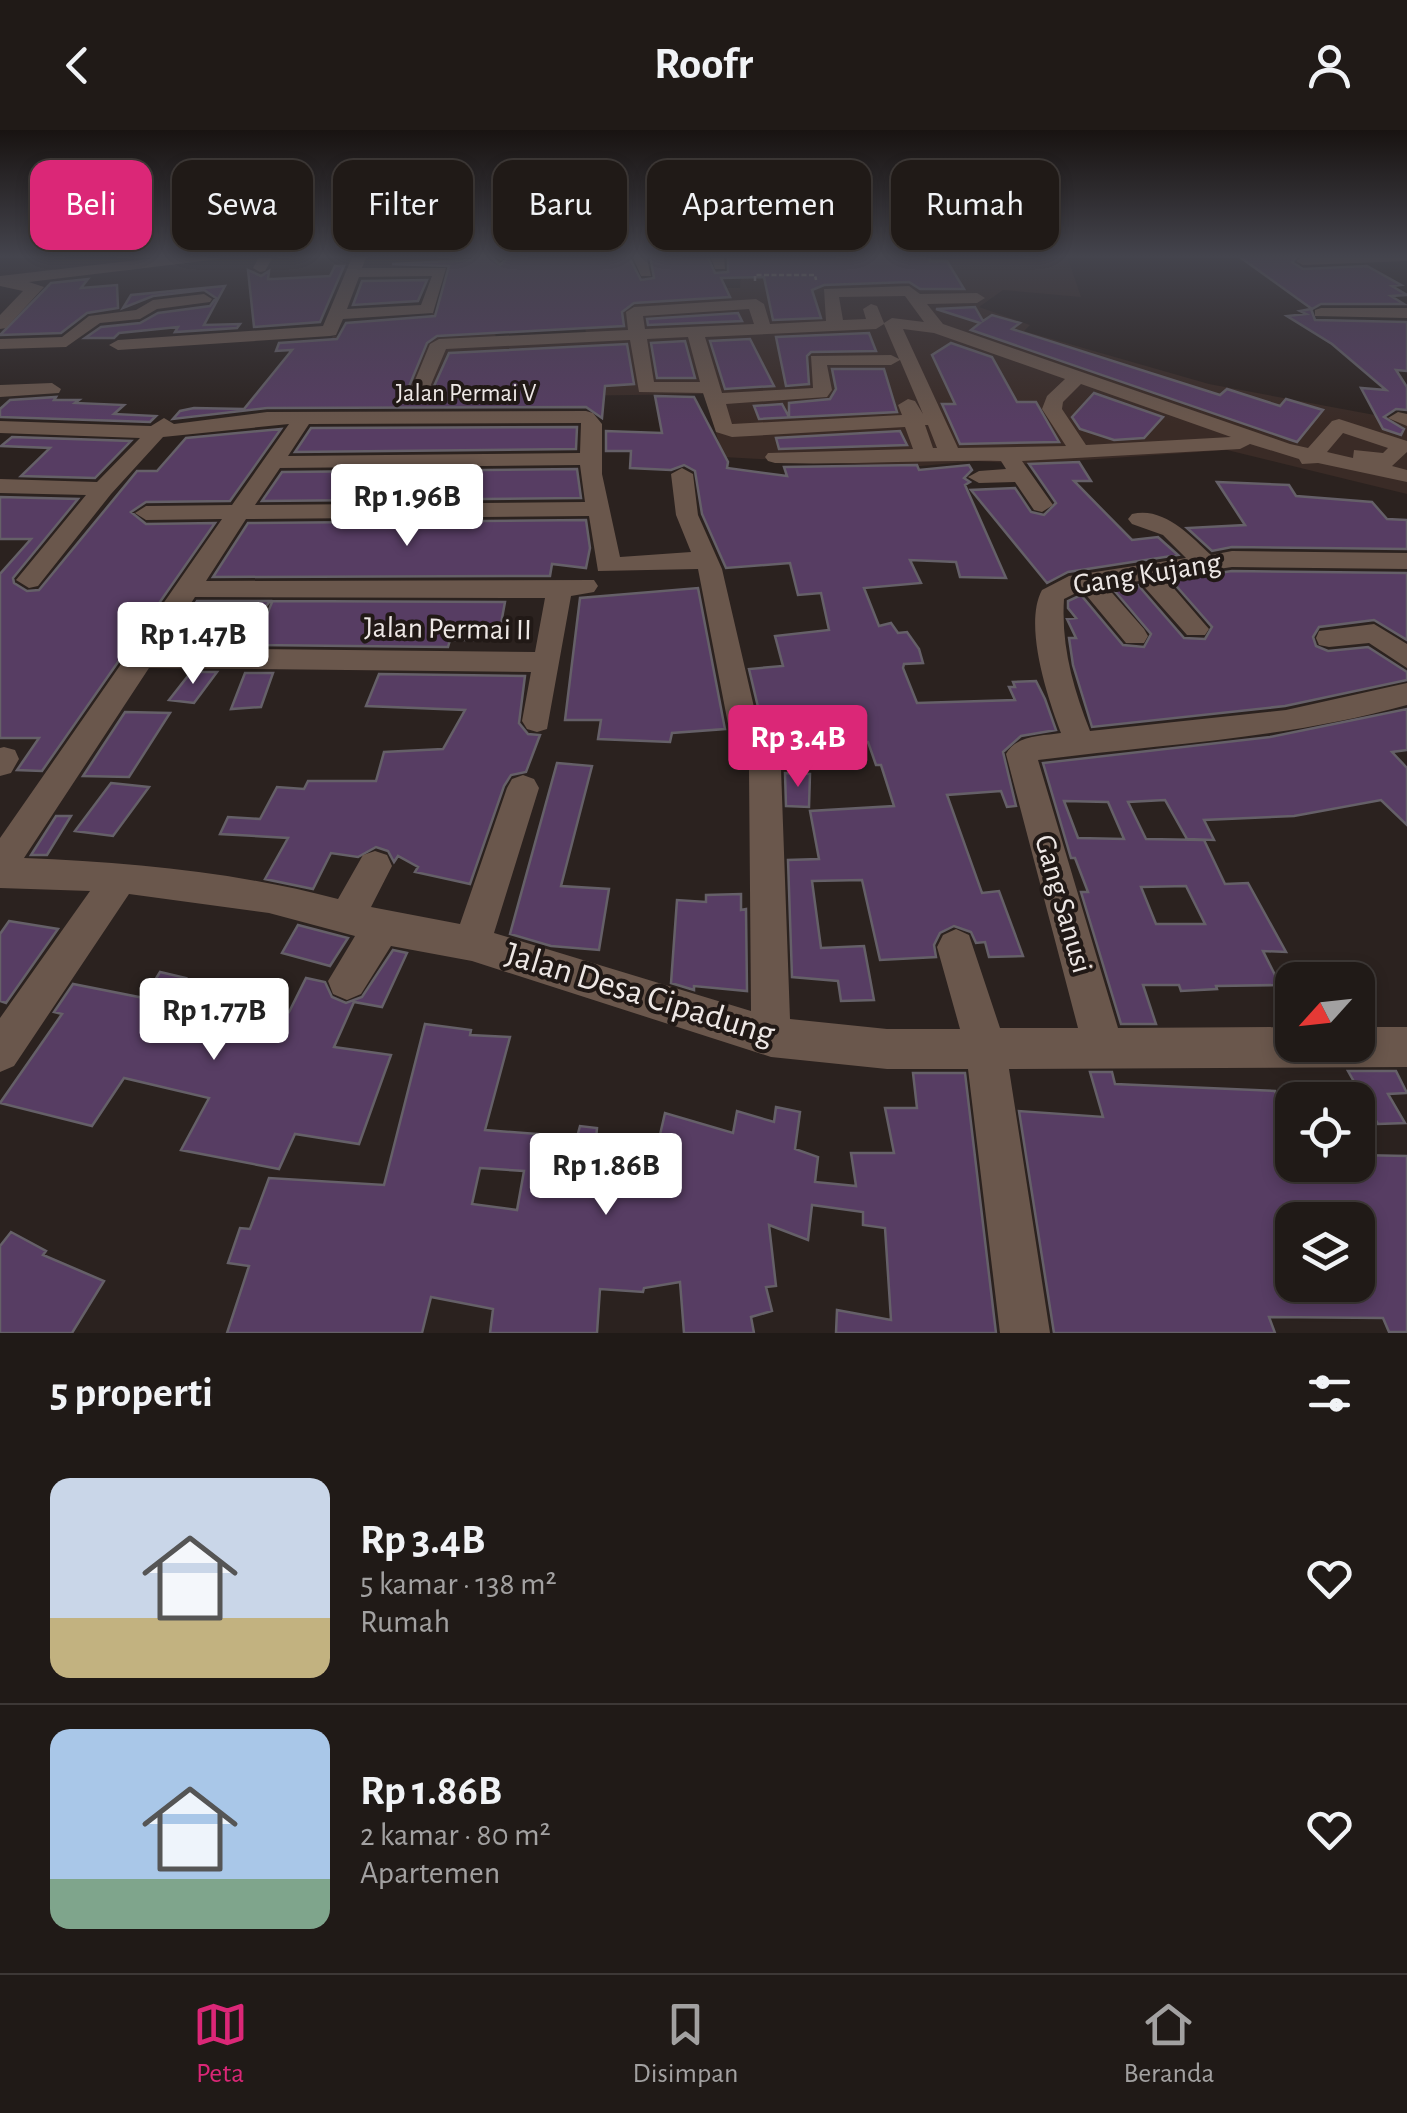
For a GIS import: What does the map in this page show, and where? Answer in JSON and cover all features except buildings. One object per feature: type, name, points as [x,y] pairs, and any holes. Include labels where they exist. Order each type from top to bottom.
[{"type":"street","points":[[0,344],[66,342],[95,320],[141,311]]},
{"type":"street","points":[[118,344],[324,332],[333,328],[339,311]]},
{"type":"street","points":[[338,314],[402,311]]},
{"type":"street","points":[[636,311],[635,336],[646,388],[713,393],[822,392],[817,360],[804,326]]},
{"type":"street","points":[[758,311],[763,328]]},
{"type":"street","points":[[487,331],[434,334],[430,341],[439,344],[804,326],[828,311]]},
{"type":"street","points":[[841,311],[937,328],[1234,437],[1407,476]]},
{"type":"street","points":[[880,319],[901,311]]},
{"type":"street","points":[[925,311],[937,328]]},
{"type":"street","points":[[1320,313],[1407,314]]},
{"type":"street","points":[[880,319],[891,360],[924,420],[950,455]]},
{"type":"street","points":[[880,319],[924,420],[925,454]]},
{"type":"street","points":[[695,332],[722,428],[732,431],[924,420]]},
{"type":"street","points":[[420,390],[439,344]]},
{"type":"street","points":[[817,360],[891,360]]},
{"type":"street","points":[[1077,378],[1054,400],[1052,409],[1080,452]]},
{"type":"street","points":[[0,391],[52,389]]},
{"type":"street","points":[[29,580],[103,489],[174,412]]},
{"type":"street","name":"Jalan Permai V","points":[[302,419],[586,417],[592,424],[588,458]]},
{"type":"street","points":[[0,427],[156,432],[256,419],[302,419]]},
{"type":"street","points":[[0,870],[302,419]]},
{"type":"street","points":[[775,458],[1006,456],[1234,437]]},
{"type":"street","points":[[1314,452],[1407,484]]},
{"type":"street","points":[[1006,456],[1042,505]]},
{"type":"street","points":[[273,462],[588,458],[598,509],[608,530],[607,566],[706,559]]},
{"type":"street","points":[[682,474],[687,515],[706,559],[745,734],[766,769],[771,1027]]},
{"type":"street","points":[[979,477],[1019,475]]},
{"type":"street","points":[[0,486],[103,489]]},
{"type":"street","points":[[146,514],[598,509]]},
{"type":"street","points":[[1140,520],[1171,530],[1204,562]]},
{"type":"street","name":"Gang Kujang","points":[[1080,743],[1058,678],[1050,638],[1050,606],[1056,590],[1204,562],[1302,557],[1407,560]]},
{"type":"street","points":[[1146,573],[1196,629]]},
{"type":"street","points":[[1088,581],[1134,636]]},
{"type":"street","name":"Jalan Permai II","points":[[144,658],[547,662],[572,588],[186,589]]},
{"type":"street","points":[[1329,638],[1371,632],[1407,658]]},
{"type":"street","points":[[538,721],[547,662]]},
{"type":"street","points":[[1080,743],[1213,732],[1300,719],[1407,694]]},
{"type":"street","name":"Gang Sanusi","points":[[1080,743],[1024,750],[1022,758],[1104,1049]]},
{"type":"street","points":[[472,944],[523,788]]},
{"type":"street","points":[[347,982],[365,922],[375,866]]},
{"type":"street","name":"Jalan Desa Cipadung","points":[[0,870],[120,877],[269,898],[472,944],[771,1027],[887,1049],[1407,1047]]},
{"type":"street","points":[[0,1052],[120,877]]},
{"type":"street","points":[[956,948],[986,1050],[1025,1333]]},
{"type":"shaded area","points":[[498,311],[495,340],[586,336],[584,311],[991,311],[1030,325],[1024,331],[1209,384],[1407,421],[1407,494],[1227,450],[1027,464],[976,461],[910,467],[723,457],[705,394],[292,400],[333,336],[420,337],[432,313]]}]
